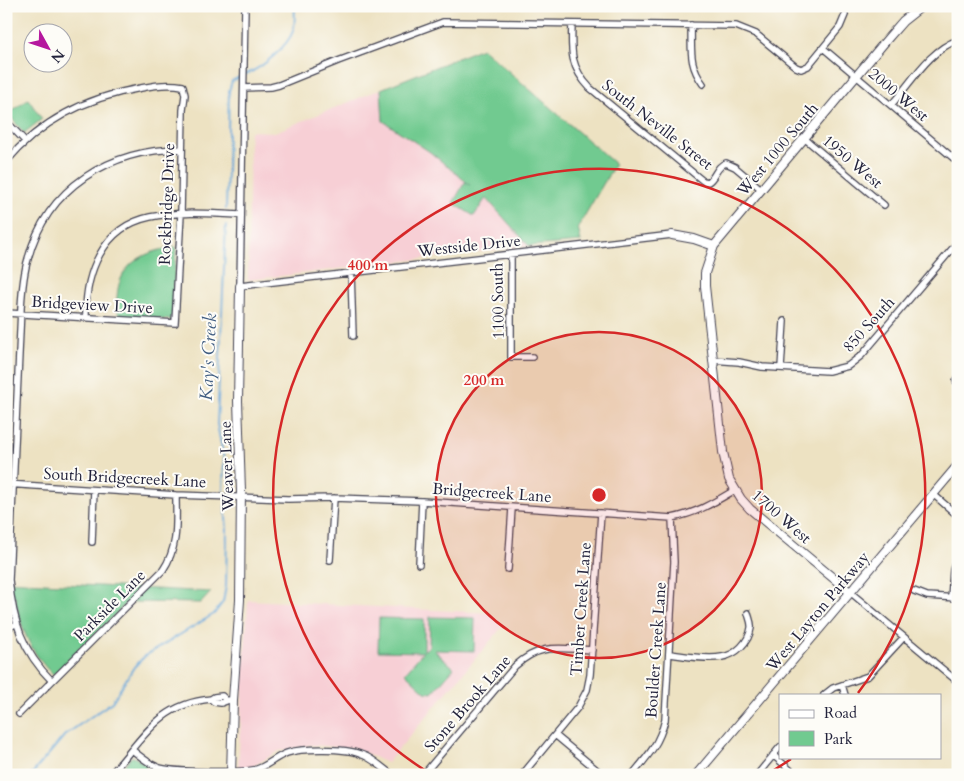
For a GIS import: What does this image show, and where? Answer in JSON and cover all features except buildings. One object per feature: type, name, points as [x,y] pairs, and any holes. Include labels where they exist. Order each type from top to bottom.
[{"type":"street","name":"Weaver Lane","points":[[231,773],[229,700],[240,604],[241,497],[238,401],[245,6]]},
{"type":"street","name":"West 1000 South","points":[[714,246],[889,37],[922,6]]},
{"type":"street","points":[[244,85],[271,87],[279,85],[438,23],[736,26],[756,34],[801,69],[808,66],[840,27],[844,15]]},
{"type":"street","name":"South Neville Street","points":[[572,24],[572,56],[575,70],[590,88],[703,181],[708,182],[712,179],[718,167],[726,163],[735,167],[761,189]]},
{"type":"street","points":[[691,25],[692,61],[696,73],[703,84]]},
{"type":"street","points":[[891,105],[934,54],[958,40]]},
{"type":"street","name":"2000 West","points":[[823,48],[958,162]]},
{"type":"street","name":"Rockbridge Drive","points":[[25,141],[54,119],[96,99],[124,91],[159,85],[173,84],[183,86],[185,96],[175,323]]},
{"type":"street","points":[[6,121],[25,141],[6,162]]},
{"type":"street","name":"1950 West","points":[[804,138],[884,205]]},
{"type":"street","points":[[52,681],[37,666],[16,624],[11,604],[9,580],[9,484],[23,285],[27,259],[44,220],[65,192],[95,170],[112,161],[134,154],[182,149]]},
{"type":"street","points":[[86,318],[90,274],[98,256],[108,242],[126,227],[148,217],[181,214],[241,215]]},
{"type":"street","points":[[672,235],[694,239],[714,246]]},
{"type":"street","name":"Westside Drive","points":[[240,286],[672,235]]},
{"type":"street","name":"850 South","points":[[712,360],[740,362],[762,367],[828,371],[853,363],[862,356],[955,249],[958,242]]},
{"type":"street","name":"1700 West","points":[[714,246],[705,273],[704,286],[726,470],[734,490],[750,509],[958,682]]},
{"type":"street","name":"1100 South","points":[[511,255],[511,357],[532,357]]},
{"type":"street","points":[[350,272],[353,336]]},
{"type":"street","name":"Bridgeview Drive","points":[[6,313],[175,323]]},
{"type":"street","points":[[781,368],[784,321]]},
{"type":"street","name":"West Layton Parkway","points":[[696,775],[958,465]]},
{"type":"street","name":"South Bridgecreek Lane","points":[[9,484],[176,495],[241,497]]},
{"type":"street","points":[[92,542],[94,490]]},
{"type":"street","name":"Bridgecreek Lane","points":[[241,497],[334,498],[422,502],[672,518],[690,514],[706,507],[734,490]]},
{"type":"street","points":[[933,494],[958,516]]},
{"type":"street","name":"Parkside Lane","points":[[19,714],[163,570],[170,560],[176,536],[176,495]]},
{"type":"street","points":[[330,560],[334,498]]},
{"type":"street","points":[[419,564],[422,502]]},
{"type":"street","points":[[508,569],[512,508]]},
{"type":"street","name":"Timber Creek Lane","points":[[522,775],[578,707],[587,690],[592,650],[601,513]]},
{"type":"street","name":"Boulder Creek Lane","points":[[632,775],[654,750],[662,734],[665,720],[674,562],[672,518]]},
{"type":"street","points":[[914,591],[927,596],[954,598],[953,570],[958,551]]},
{"type":"street","points":[[670,654],[716,658],[732,654],[742,647],[748,638],[752,627],[748,613]]},
{"type":"street","points":[[6,628],[16,624]]},
{"type":"street","points":[[825,694],[833,688],[868,676],[904,637]]},
{"type":"street","name":"Stone Brook Lane","points":[[424,775],[515,666],[527,656],[541,649],[592,650]]},
{"type":"street","points":[[842,685],[846,694]]},
{"type":"street","points":[[110,775],[156,722],[168,712],[183,704],[197,700],[211,699],[214,702],[221,702],[229,700]]},
{"type":"street","points":[[555,735],[603,775]]},
{"type":"street","points":[[757,775],[779,748]]},
{"type":"street","points":[[132,750],[158,768],[186,773],[248,771],[260,768],[284,754],[310,750],[359,753],[392,775]]},
{"type":"street","points":[[774,755],[796,775]]},
{"type":"shaded area","points":[[381,89],[383,121],[430,152],[492,204],[529,246],[248,280],[250,131],[275,132]]},
{"type":"shaded area","points":[[248,600],[489,613],[503,626],[387,763],[354,748],[311,745],[279,751],[252,767],[238,768]]},
{"type":"green space","points":[[482,48],[615,164],[578,227],[581,242],[529,246],[486,198],[474,216],[453,203],[465,182],[470,185],[430,152],[383,121],[381,89]]},
{"type":"green space","points":[[28,99],[42,119],[24,133],[8,114]]},
{"type":"green space","points":[[176,247],[172,320],[119,316],[117,302],[119,285],[129,267],[145,255]]},
{"type":"green space","points":[[6,581],[211,592],[201,603],[128,602],[53,675],[38,658],[23,630],[15,597],[6,596]]},
{"type":"green space","points":[[430,617],[475,618],[474,651],[434,650],[454,668],[432,693],[425,692],[405,673],[423,652],[378,651],[379,618],[424,619],[424,651],[429,646]]},
{"type":"green space","points":[[131,757],[147,765],[142,775],[116,775]]},
{"type":"waterway","name":"Kay's Creek","points":[[246,74],[266,62],[286,43],[294,28],[295,6]]},
{"type":"waterway","name":"Kay's Creek","points":[[226,209],[229,91],[232,81],[242,76]]},
{"type":"waterway","name":"Kay's Creek","points":[[223,490],[224,459],[217,424],[226,225]]},
{"type":"waterway","name":"Kay's Creek","points":[[31,775],[65,735],[112,702],[134,667],[145,656],[214,614],[223,602],[226,586],[227,530],[225,506]]}]
